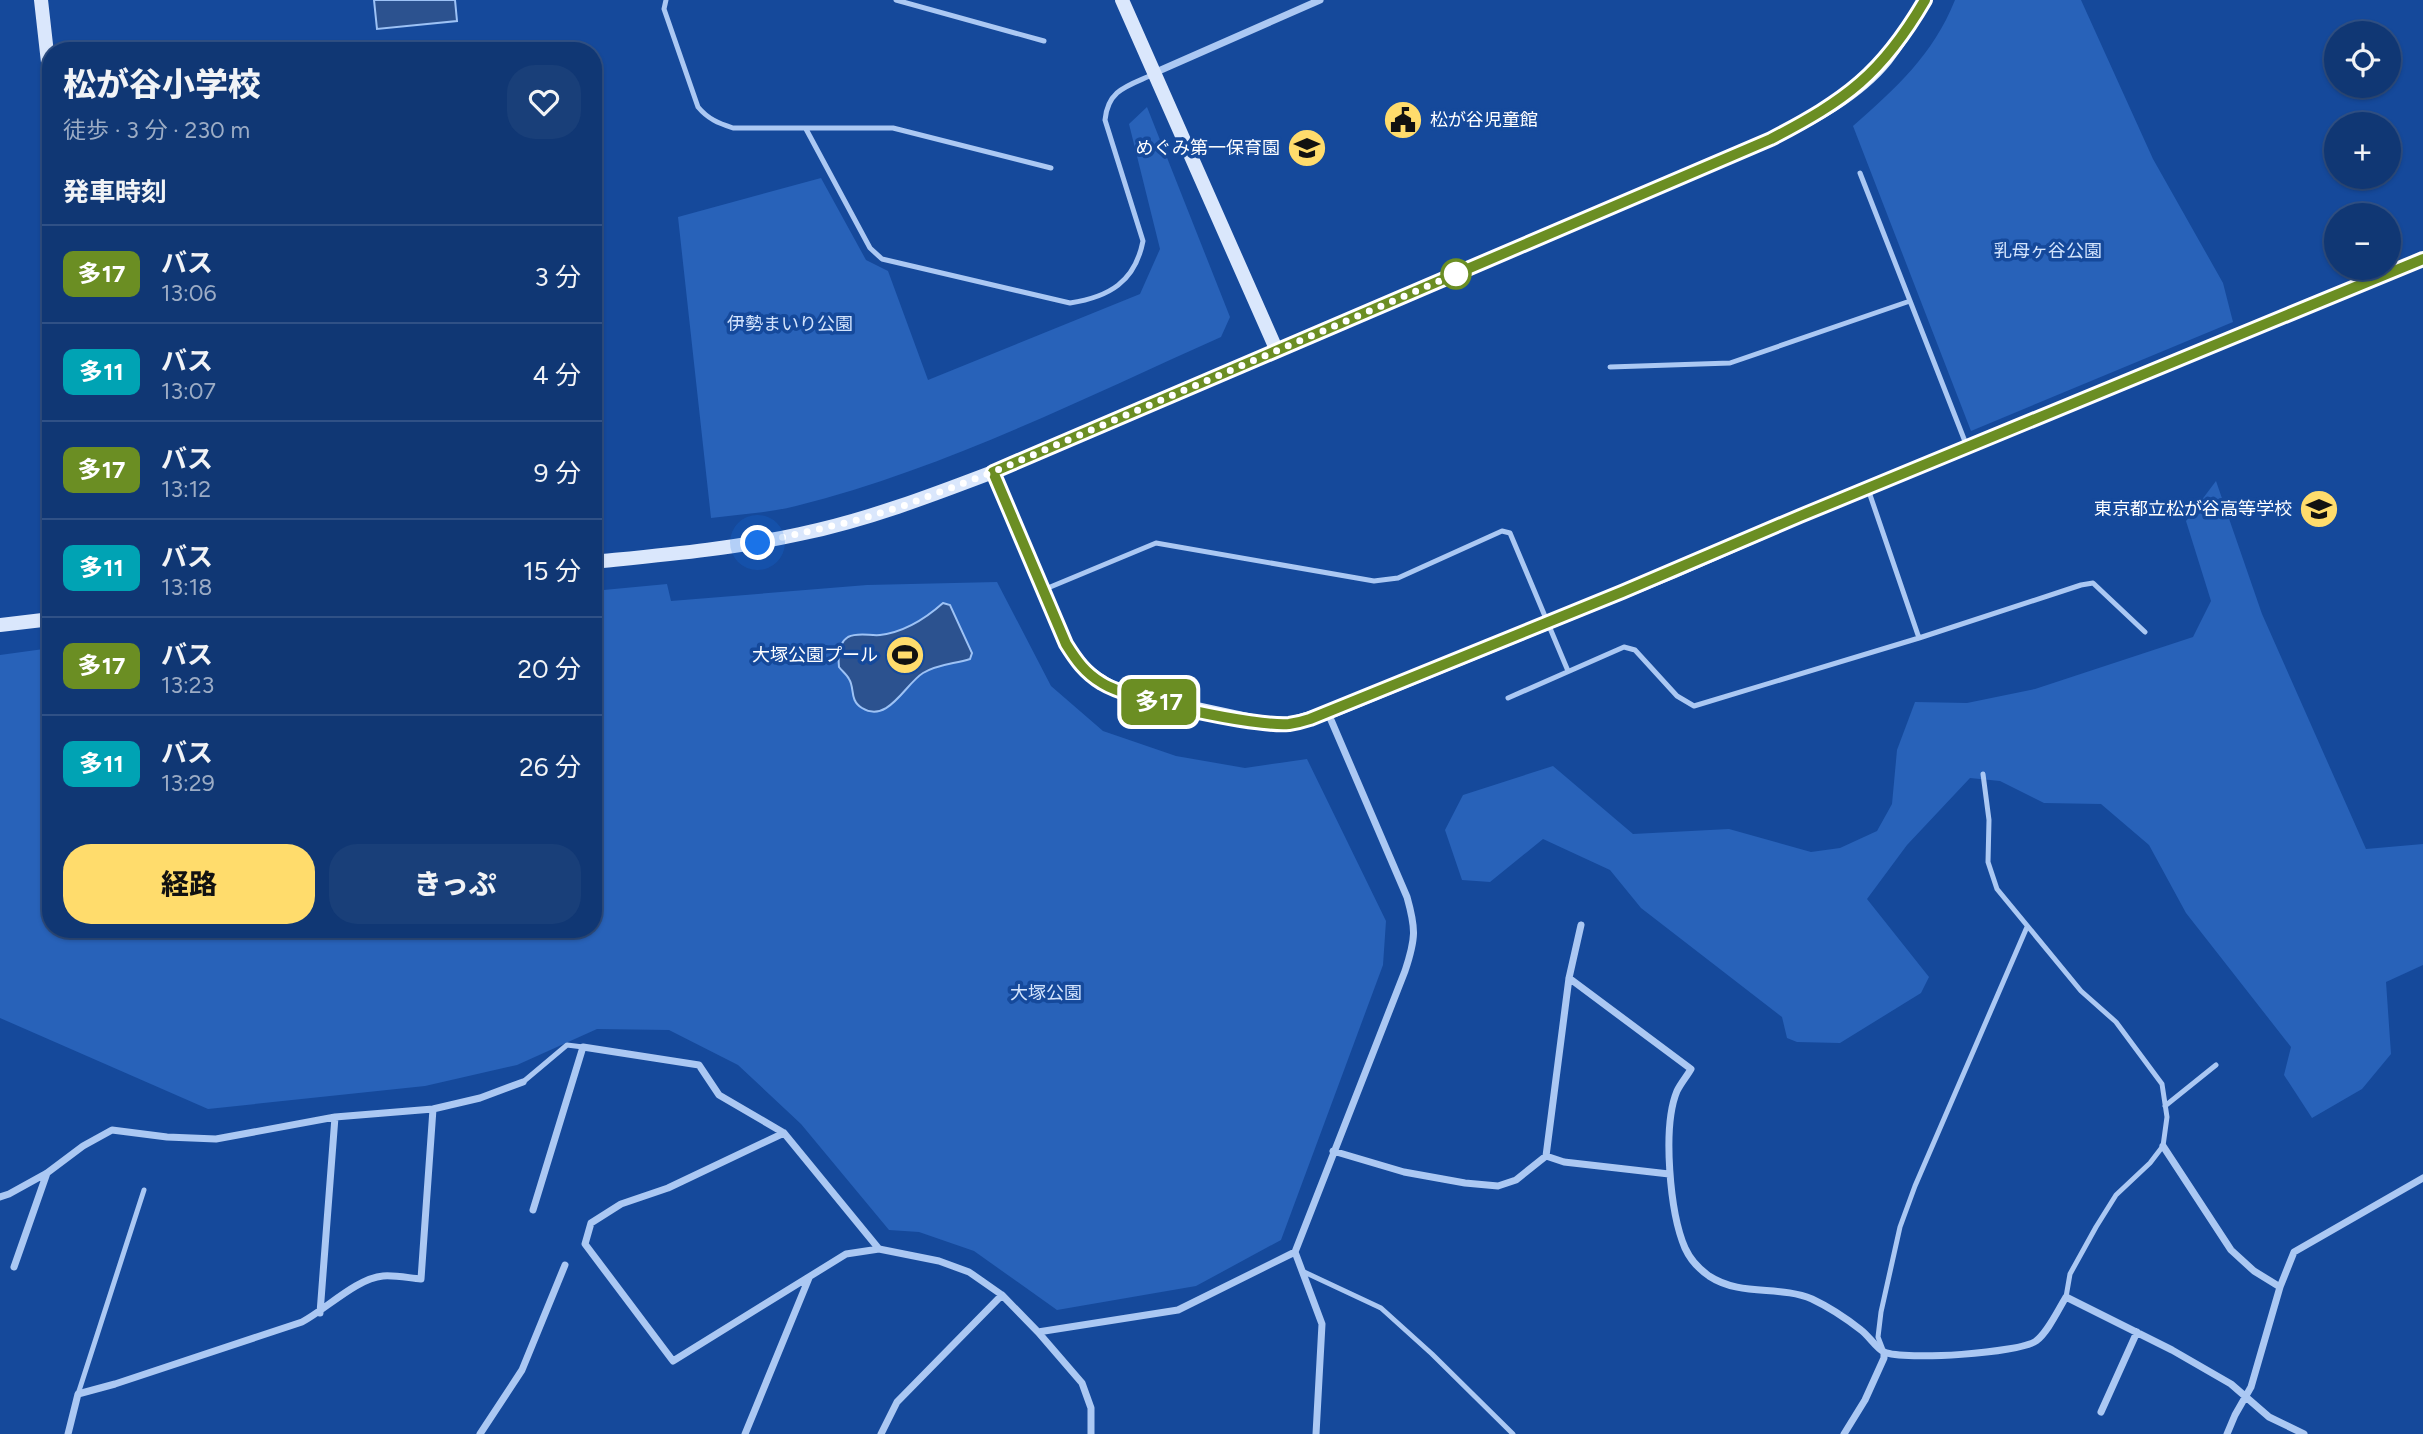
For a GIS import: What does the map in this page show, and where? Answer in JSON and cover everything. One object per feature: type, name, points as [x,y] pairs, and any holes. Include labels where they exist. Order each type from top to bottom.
[{"type":"street","points":[[41,0],[46,42]]},
{"type":"street","points":[[1122,0],[1277,351]]},
{"type":"street","points":[[1154,74],[1321,0]]},
{"type":"street","points":[[602,561],[702,550],[802,534],[903,506],[993,472],[1771,139],[1834,104],[1861,84],[1884,61],[1925,0]]},
{"type":"street","points":[[993,472],[1066,644],[1083,669],[1103,684],[1123,694],[1262,723],[1290,724],[1327,713],[1548,623],[2423,259]]},
{"type":"street","points":[[0,625],[42,620]]},
{"type":"street","points":[[1316,1434],[1322,1324],[1295,1252],[1405,971],[1415,928],[1406,897],[1327,713]]},
{"type":"street","points":[[1333,1151],[1404,1172],[1498,1186],[1516,1180],[1546,1156],[1569,978],[1581,925]]},
{"type":"street","points":[[1569,978],[1691,1069],[1676,1093],[1671,1122],[1669,1174],[1685,1247],[1693,1261],[1708,1276],[1744,1289],[1792,1293],[1810,1298],[1861,1330],[1884,1352],[1909,1356],[1956,1355],[2024,1348],[2038,1340],[2066,1297],[2137,1332],[2231,1384],[2269,1418],[2304,1434]]},
{"type":"street","points":[[533,1210],[583,1048],[699,1065],[719,1095],[784,1133],[879,1249]]},
{"type":"street","points":[[0,1197],[47,1173],[83,1146],[112,1130],[167,1137],[216,1139],[335,1117],[433,1109],[480,1098],[523,1082]]},
{"type":"street","points":[[68,1434],[78,1394],[302,1322],[320,1313],[340,1295],[381,1276],[421,1279],[433,1109]]},
{"type":"street","points":[[320,1313],[335,1117]]},
{"type":"street","points":[[784,1133],[668,1188],[621,1204],[591,1223],[585,1244],[673,1361],[846,1254],[879,1249],[939,1261],[969,1272],[1002,1295],[1082,1383],[1091,1408],[1091,1434]]},
{"type":"street","points":[[2164,1146],[2231,1250],[2254,1271],[2280,1287]]},
{"type":"street","points":[[1546,1156],[1564,1162],[1669,1174]]},
{"type":"street","points":[[14,1267],[47,1173]]},
{"type":"street","points":[[2227,1434],[2251,1387],[2280,1287],[2294,1252],[2423,1178]]},
{"type":"street","points":[[1038,1332],[1178,1310],[1295,1252]]},
{"type":"street","points":[[480,1434],[522,1370],[565,1265]]},
{"type":"street","points":[[746,1434],[809,1278]]},
{"type":"street","points":[[881,1434],[897,1402],[1002,1295]]},
{"type":"street","points":[[2101,1412],[2137,1332]]},
{"type":"street","points":[[1844,1434],[1865,1400],[1884,1358],[1884,1352]]},
{"type":"lane","points":[[666,0],[664,9],[698,107],[706,117],[733,128],[893,128],[1051,168]]},
{"type":"lane","points":[[896,0],[1044,41]]},
{"type":"lane","points":[[806,129],[870,248],[882,259],[1070,303],[1090,300],[1108,293],[1126,279],[1139,258],[1143,241],[1105,120],[1106,104],[1119,90],[1154,74]]},
{"type":"lane","points":[[1860,173],[1967,447]]},
{"type":"lane","points":[[1610,368],[1730,363],[1910,301]]},
{"type":"lane","points":[[1867,489],[1919,638]]},
{"type":"lane","points":[[1043,590],[1156,543],[1374,581],[1398,578],[1502,531],[1510,533],[1568,671]]},
{"type":"lane","points":[[1508,698],[1624,647],[1635,650],[1677,696],[1694,706],[2092,583],[2145,632]]},
{"type":"lane","points":[[1983,775],[1989,820],[1988,862],[1997,889],[2081,991],[2116,1022],[2162,1084],[2166,1117],[2164,1146],[2116,1195],[2070,1274],[2066,1297]]},
{"type":"lane","points":[[1884,1352],[1878,1337],[1881,1312],[1900,1227],[1915,1186],[2027,927]]},
{"type":"lane","points":[[523,1082],[567,1045],[583,1048]]},
{"type":"lane","points":[[2165,1106],[2216,1065]]},
{"type":"lane","points":[[78,1394],[144,1190]]},
{"type":"lane","points":[[1301,1270],[1381,1308],[1513,1434]]},
{"type":"green space","name":"乳母ヶ谷公園","points":[[1955,0],[2081,0],[2153,159],[2223,283],[2233,322],[1971,431],[1853,126],[1912,69],[1936,38]]},
{"type":"green space","name":"伊勢まいり公園","points":[[1147,107],[1230,317],[1221,337],[1012,431],[905,473],[796,506],[711,518],[678,217],[821,178],[866,260],[888,271],[928,380],[1140,294],[1160,249],[1129,124]]},
{"type":"green space","points":[[2216,481],[2262,614],[2366,849],[2423,844],[2423,965],[2386,982],[2391,1054],[2362,1089],[2312,1118],[2284,1075],[2291,1047],[2186,913],[2149,845],[2101,804],[2044,803],[2000,781],[1970,778],[1907,845],[1867,899],[1929,977],[1921,993],[1840,1043],[1797,1042],[1787,1038],[1782,1017],[1641,908],[1610,870],[1543,839],[1490,882],[1462,880],[1445,830],[1463,795],[1553,766],[1633,834],[1729,829],[1811,852],[1840,848],[1877,831],[1892,804],[1897,750],[1915,702],[1967,703],[2035,689],[2193,637],[2211,601],[2186,521]]},
{"type":"green space","name":"大塚公園","points":[[997,582],[1051,686],[1103,731],[1176,756],[1245,768],[1307,759],[1386,921],[1383,965],[1281,1240],[1196,1286],[1057,1310],[974,1251],[919,1232],[889,1230],[801,1124],[738,1065],[669,1030],[597,1029],[517,1065],[425,1086],[208,1109],[0,1018],[0,655],[42,649],[42,938],[602,938],[602,590],[667,584],[671,601],[867,585]]},
{"type":"shaded area","points":[[374,0],[455,0],[457,21],[377,29]]},
{"type":"shaded area","name":"大塚公園プール","points":[[943,603],[950,605],[972,653],[970,659],[923,673],[895,701],[880,711],[871,712],[858,705],[849,679],[839,667],[839,650],[842,643],[848,637],[856,635],[880,635],[906,628]]},
{"type":"bus line","name":"多17","points":[[1925,0],[1884,61],[1861,84],[1834,104],[1771,139],[993,472],[1066,644],[1083,669],[1103,684],[1123,694],[1199,711],[1262,723],[1290,724],[1310,719],[1672,572],[1800,516],[2423,259]]},
{"type":"place","name":"松が谷児童館","points":[[1403,120]]},
{"type":"place","name":"めぐみ第一保育園","points":[[1307,148]]},
{"type":"place","name":"東京都立松が谷高等学校","points":[[2319,509]]},
{"type":"place","name":"大塚公園プール","points":[[905,655]]},
{"type":"route","points":[[758,543],[854,521],[903,506],[993,472],[1456,274]]}]
